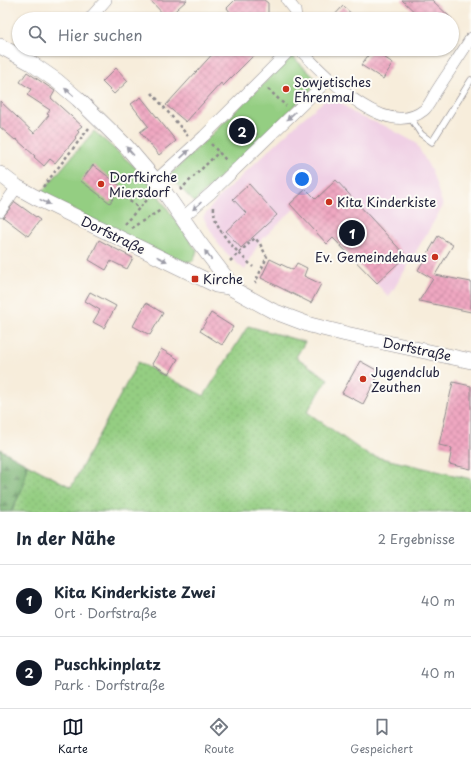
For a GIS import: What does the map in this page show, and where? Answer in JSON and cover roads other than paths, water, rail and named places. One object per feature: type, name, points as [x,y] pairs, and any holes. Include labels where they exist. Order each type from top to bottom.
[{"type":"main road","points":[[0,46],[12,53]]},
{"type":"main road","points":[[18,56],[57,81],[78,99],[126,146],[158,183],[174,197],[182,218],[227,279],[229,287]]},
{"type":"main road","name":"Dorfstraße","points":[[0,174],[17,187],[35,197],[119,234],[216,285],[229,287],[273,311],[310,324],[368,339],[471,361]]},
{"type":"street","points":[[95,12],[106,0]]},
{"type":"street","points":[[287,0],[294,12]]},
{"type":"street","points":[[306,56],[329,79],[364,106],[377,113],[395,118],[410,117],[424,110],[471,38]]},
{"type":"street","points":[[158,183],[194,145],[284,56]]},
{"type":"street","points":[[182,218],[236,170],[329,79]]},
{"type":"street","points":[[0,211],[17,187]]},
{"type":"lane","points":[[410,117],[422,134],[432,142],[471,80]]},
{"type":"place","name":"Sowjetisches Ehrenmal","points":[[286,89]]},
{"type":"place","name":"Puschkinplatz","points":[[242,131]]},
{"type":"place","name":"Dorfkirche Miersdorf","points":[[101,184]]},
{"type":"place","name":"Kita Kinderkiste","points":[[329,202]]},
{"type":"place","name":"Kita Kinderkiste Zwei","points":[[352,233]]},
{"type":"place","name":"Ev. Gemeindehaus","points":[[435,257]]},
{"type":"place","name":"Kirche","points":[[195,279]]},
{"type":"place","name":"Jugendclub Zeuthen","points":[[363,379]]}]
